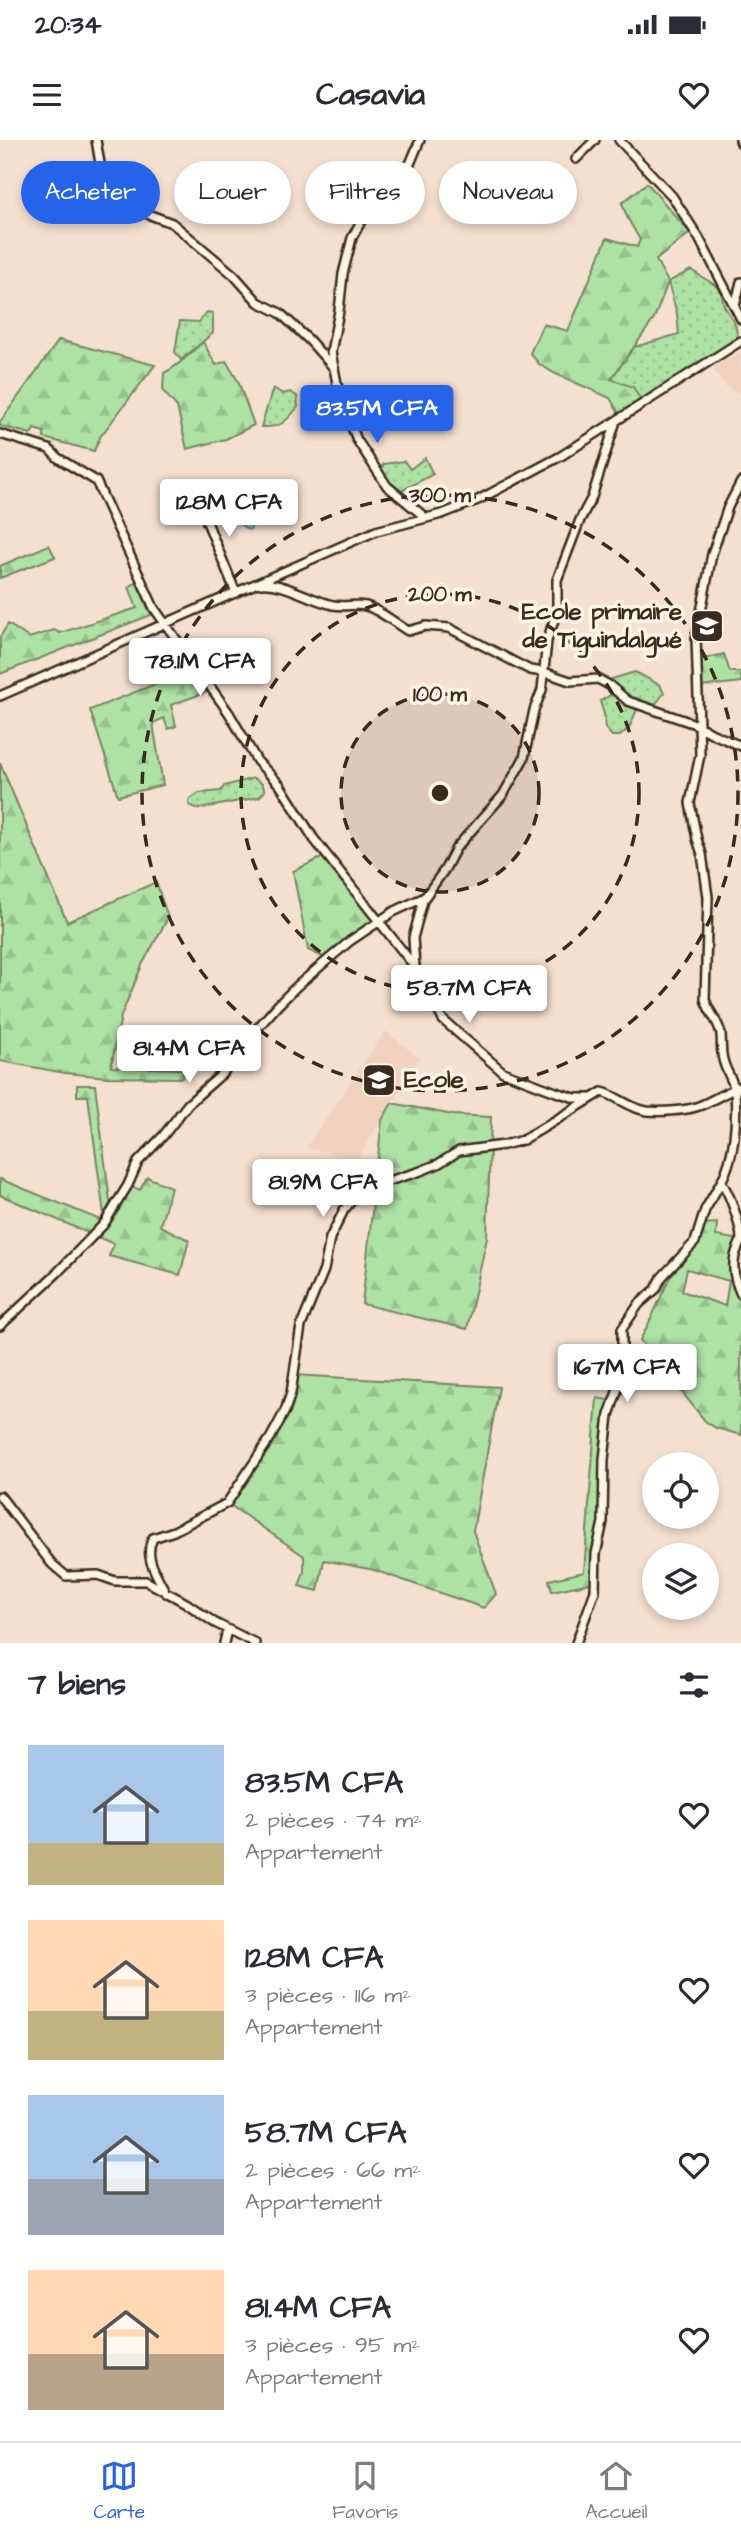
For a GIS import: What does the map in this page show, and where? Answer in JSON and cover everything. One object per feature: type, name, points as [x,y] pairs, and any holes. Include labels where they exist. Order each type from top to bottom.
[{"type":"street","points":[[96,140],[101,169],[124,188],[137,212],[163,218],[177,227],[234,275],[258,302],[280,313],[309,340],[333,368]]},
{"type":"street","points":[[420,140],[410,164],[365,214],[352,237],[343,274],[331,352],[340,394],[353,428],[373,466],[387,486],[426,519]]},
{"type":"street","points":[[579,140],[586,147]]},
{"type":"street","points":[[576,159],[595,140]]},
{"type":"street","points":[[619,140],[672,196],[699,238],[741,319]]},
{"type":"street","points":[[735,307],[741,282]]},
{"type":"street","points":[[0,696],[376,531],[426,519],[478,499],[561,456],[741,341]]},
{"type":"street","points":[[415,967],[413,938],[425,897],[456,848],[495,807],[523,758],[534,710],[542,691],[547,641],[557,611],[557,580],[580,520],[592,497],[617,421]]},
{"type":"street","points":[[0,434],[49,449],[58,458],[96,481],[154,608],[229,713],[257,761],[280,785],[314,839],[415,967],[443,1020],[489,1062],[517,1079],[575,1098],[591,1098]]},
{"type":"street","points":[[576,1643],[595,1591],[596,1554],[603,1522],[604,1459],[609,1415],[622,1377],[622,1329],[639,1304],[656,1289],[662,1277],[695,1242],[705,1210],[730,1167],[738,1088],[721,1053],[721,1033],[709,1013],[705,996],[708,897],[702,854],[696,838],[690,803],[699,770],[696,638],[699,614],[712,554],[728,507],[741,482]]},
{"type":"street","points":[[196,495],[236,593]]},
{"type":"street","points":[[253,585],[279,585],[313,600],[336,606],[364,606],[386,615],[408,631],[426,626],[449,628],[516,665],[544,671],[570,681],[598,679],[628,701],[699,726],[741,746]]},
{"type":"street","points":[[0,1326],[104,1224],[128,1185],[138,1162],[188,1104],[223,1073],[246,1041],[278,1005],[350,941],[393,912],[425,897]]},
{"type":"street","points":[[166,1593],[152,1565],[148,1547],[153,1538],[174,1531],[227,1503],[271,1437],[291,1393],[301,1326],[324,1270],[330,1238],[340,1216],[353,1199],[369,1187],[428,1168],[459,1151],[523,1140],[602,1092],[646,1111],[694,1108],[738,1088]]},
{"type":"street","points":[[721,1182],[729,1192],[739,1225],[741,1240],[734,1257],[735,1282],[741,1294]]},
{"type":"street","points":[[0,1496],[52,1564],[66,1576],[97,1575],[115,1581],[140,1580],[155,1585],[227,1630],[255,1643]]},
{"type":"street","points":[[224,1643],[227,1630]]},
{"type":"shaded area","points":[[741,352],[740,394],[727,388],[713,370],[718,363]]},
{"type":"shaded area","name":"Ecole","points":[[385,1031],[420,1058],[357,1159],[306,1148]]},
{"type":"green space","points":[[647,183],[690,233],[656,260],[668,282],[654,319],[611,379],[633,387],[643,404],[621,417],[610,398],[554,373],[539,364],[530,353],[543,324],[568,331],[607,238],[637,247],[640,240],[622,203]]},
{"type":"green space","points":[[691,270],[715,285],[722,293],[725,307],[736,327],[736,345],[643,404],[611,379],[634,347],[679,334],[677,314],[668,282]]},
{"type":"green space","points":[[207,312],[213,313],[213,333],[181,360],[175,352],[180,321],[199,322]]},
{"type":"green space","points":[[59,340],[155,365],[100,437],[94,451],[44,438],[44,432],[34,429],[31,434],[0,426],[0,422]]},
{"type":"green space","points":[[203,342],[216,365],[226,361],[238,381],[254,425],[226,439],[187,449],[177,407],[163,391],[164,373],[180,363]]},
{"type":"green space","points":[[273,388],[283,394],[290,392],[297,396],[298,407],[282,423],[261,427]]},
{"type":"green space","points":[[425,458],[433,474],[396,494],[378,473],[384,464],[404,461],[410,469]]},
{"type":"green space","points":[[49,545],[55,557],[0,578],[0,566]]},
{"type":"green space","points":[[137,582],[151,615],[0,674],[0,637],[8,624],[29,638],[54,630],[60,633],[137,608],[129,587]]},
{"type":"green space","points":[[724,654],[730,672],[741,672],[741,682],[700,687],[699,660]]},
{"type":"green space","points":[[195,668],[212,690],[171,705],[176,726],[168,729],[164,718],[153,723],[163,785],[118,796],[90,710]]},
{"type":"green space","points":[[635,672],[660,685],[664,693],[651,710],[639,705],[629,728],[620,736],[612,736],[605,728],[600,701],[616,692],[612,679]]},
{"type":"green space","points":[[0,763],[67,922],[156,882],[168,918],[142,965],[121,1016],[111,1067],[186,1069],[182,1078],[108,1077],[65,1073],[0,1061]]},
{"type":"green space","points":[[254,778],[262,784],[265,791],[259,797],[199,809],[189,805],[189,800],[199,793],[221,791],[224,786]]},
{"type":"green space","points":[[328,855],[381,921],[329,960],[308,950],[293,871]]},
{"type":"green space","points":[[440,971],[544,981],[541,995],[491,995],[492,1008],[444,1011]]},
{"type":"green space","points":[[77,1085],[95,1085],[111,1209],[128,1185],[140,1190],[147,1177],[171,1187],[160,1226],[189,1240],[180,1275],[109,1256],[114,1244],[0,1195],[0,1179],[105,1222],[88,1096],[77,1096]]},
{"type":"green space","points":[[392,1103],[453,1115],[491,1117],[487,1238],[467,1329],[362,1304],[382,1120]]},
{"type":"green space","points":[[717,1223],[716,1236],[741,1240],[734,1257],[741,1294],[741,1435],[716,1428],[705,1421],[640,1340],[701,1224]],"holes":[[[687,1269],[729,1281],[725,1306],[682,1291]]]},
{"type":"green space","points":[[294,1375],[499,1387],[473,1531],[496,1594],[484,1608],[374,1570],[324,1560],[318,1591],[299,1586],[304,1572],[304,1556],[227,1503],[280,1417]]},
{"type":"green space","points":[[597,1398],[608,1400],[609,1415],[596,1582],[552,1591],[549,1580],[584,1572]]},
{"type":"water","points":[[251,501],[259,508],[248,513],[251,529],[248,530],[234,520],[235,510],[245,510]]},
{"type":"place","name":"Ecole primaire de Tiguindalgué","points":[[707,626]]},
{"type":"place","name":"Ecole","points":[[379,1080]]}]
